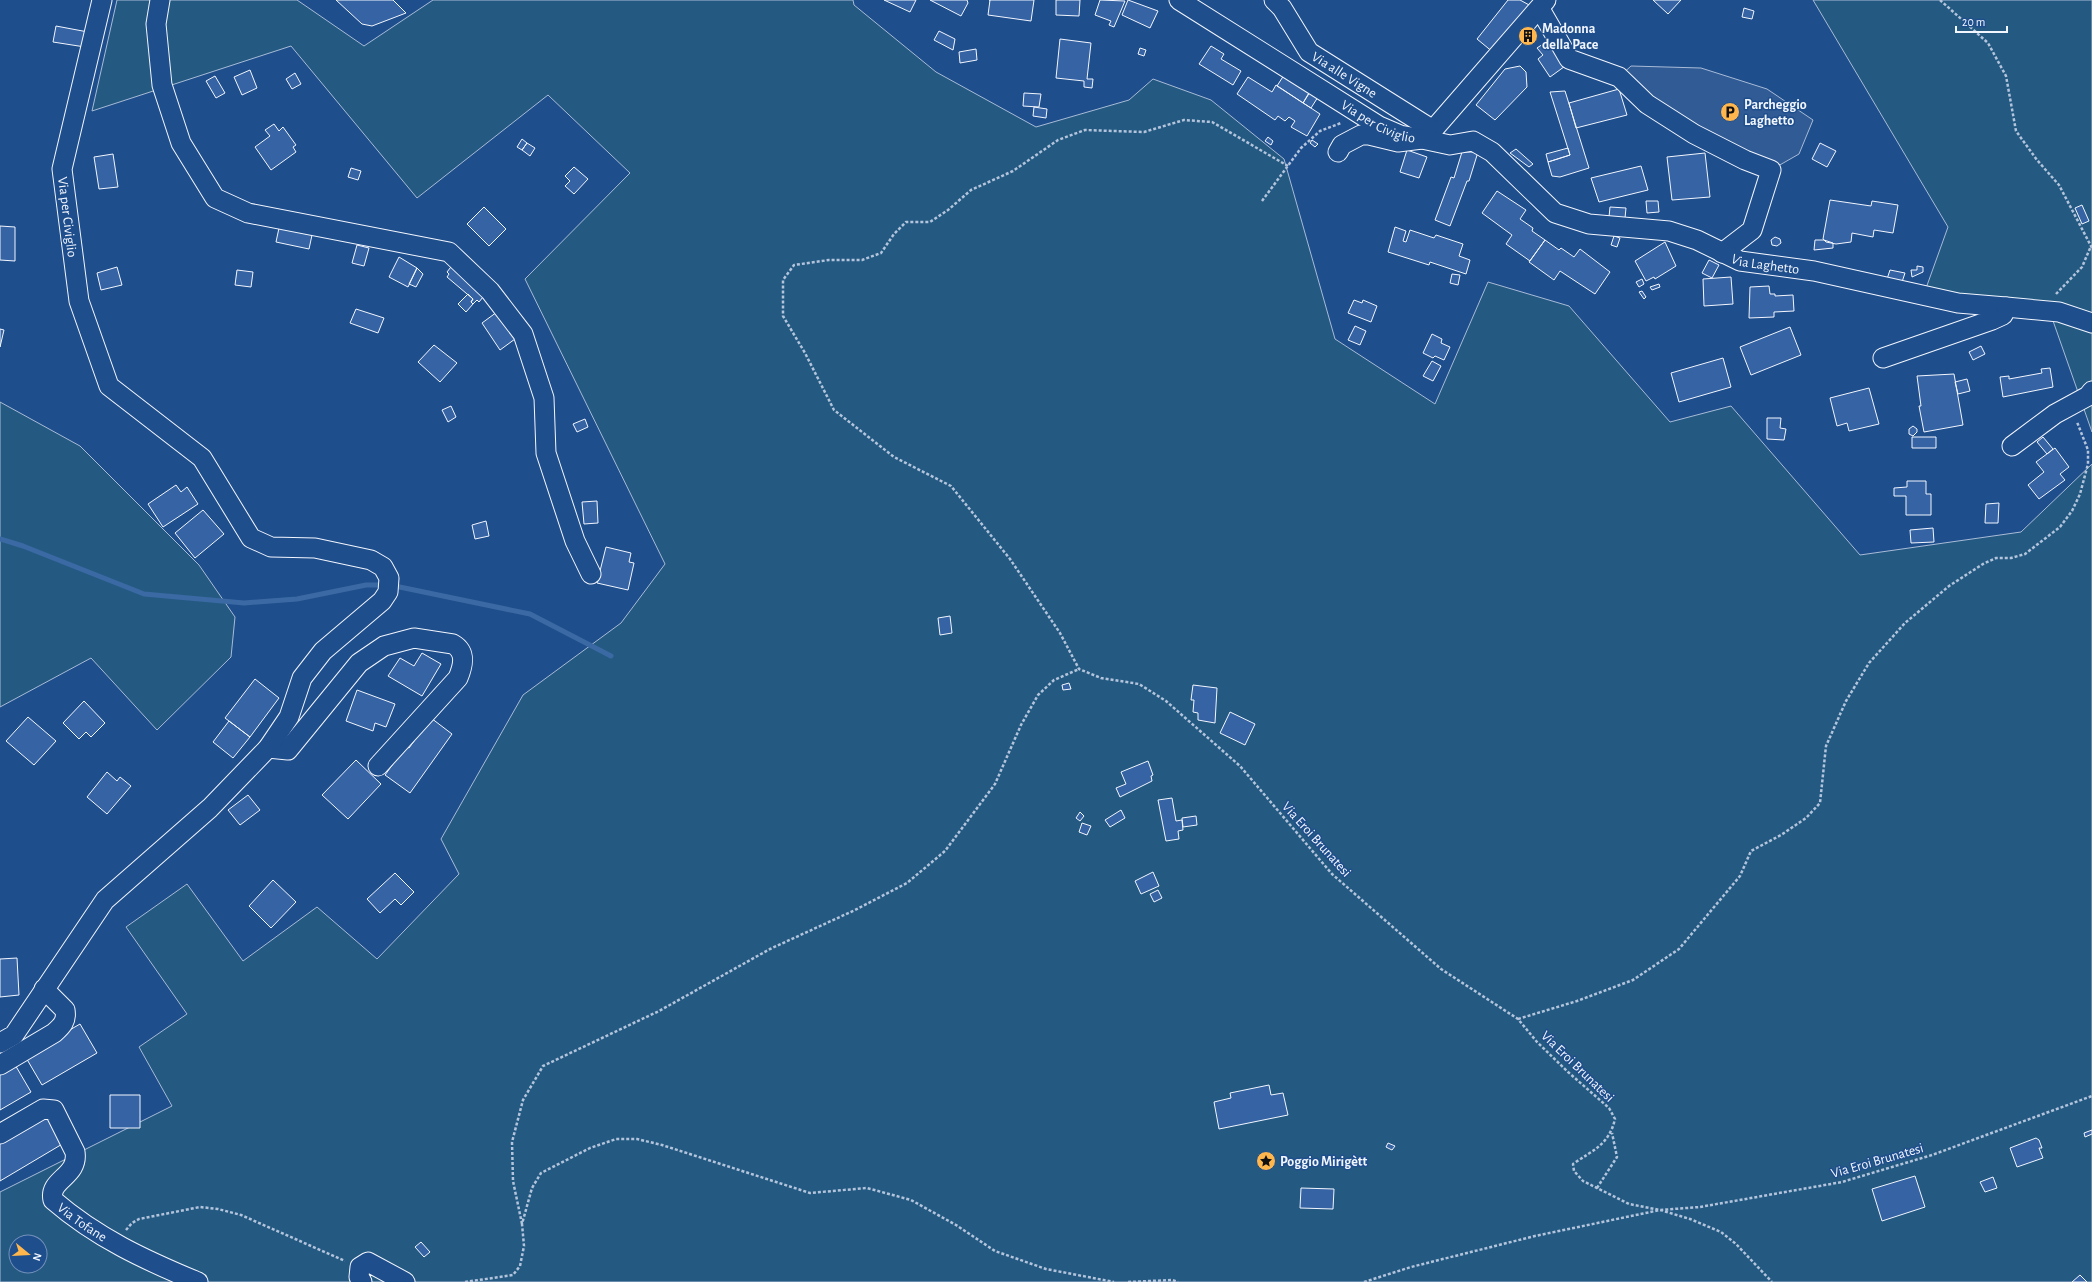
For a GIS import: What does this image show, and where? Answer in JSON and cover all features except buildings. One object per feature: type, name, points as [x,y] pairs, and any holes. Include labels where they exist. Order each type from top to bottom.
[{"type":"street","name":"Via per Civiglio","points":[[102,0],[62,169],[79,301],[109,386],[202,458],[251,538],[271,547],[314,548],[371,560],[383,566],[389,585],[382,601],[323,651],[302,678],[289,717],[268,748]]},
{"type":"street","points":[[160,0],[156,24],[162,84],[181,143],[215,198],[248,213],[449,252],[490,291],[523,334],[544,398],[546,453],[575,541],[591,574]]},
{"type":"street","name":"Via per Civiglio","points":[[1178,0],[1379,126],[1400,135],[1428,134],[1543,4]]},
{"type":"street","name":"Via alle Vigne","points":[[1274,0],[1282,8],[1309,52],[1428,134]]},
{"type":"street","points":[[1543,4],[1569,59],[1619,77],[1647,104],[1694,134],[1745,160],[1771,170],[1752,230],[1722,253]]},
{"type":"street","points":[[1338,152],[1342,145],[1361,135],[1369,135],[1398,142],[1428,134]]},
{"type":"street","name":"Via Laghetto","points":[[1428,134],[1450,145],[1473,141],[1492,152],[1555,213],[1589,224],[1669,231],[1697,240],[1722,253],[1740,260],[1814,271],[1958,304],[2059,312],[2092,323]]},
{"type":"street","points":[[1884,358],[1992,320],[2003,314],[2006,307]]},
{"type":"street","points":[[2012,446],[2055,414],[2085,396]]},
{"type":"street","points":[[0,1043],[14,1035],[105,900],[210,808],[268,748],[288,750],[359,663],[384,646],[414,638],[453,644],[459,647],[462,653],[463,665],[458,678],[378,766]]},
{"type":"street","points":[[0,1065],[54,1033],[65,1021],[65,1010],[44,989]]},
{"type":"street","name":"Via Tofane","points":[[0,1134],[43,1109],[54,1110],[75,1152],[76,1159],[71,1171],[54,1187],[52,1191],[53,1200],[78,1221],[146,1261],[198,1282]]},
{"type":"street","points":[[361,1274],[368,1262],[405,1282]]},
{"type":"path","points":[[1940,0],[1988,43],[2006,76],[2016,131],[2036,160],[2059,185],[2091,247],[2082,267],[2052,298]]},
{"type":"path","points":[[465,1282],[513,1275],[520,1266],[524,1246],[522,1224],[513,1182],[512,1142],[523,1100],[543,1066],[659,1011],[770,949],[855,910],[907,883],[945,851],[995,784],[1021,725],[1038,695],[1054,680],[1079,670],[1060,633],[1010,559],[951,486],[894,457],[834,410],[805,353],[783,316],[784,280],[794,265],[829,260],[862,260],[881,254],[894,234],[906,222],[930,222],[948,210],[971,190],[1013,171],[1058,140],[1085,130],[1144,132],[1184,120],[1212,122],[1288,166],[1262,201]]},
{"type":"path","points":[[1518,1019],[1577,1001],[1633,980],[1678,949],[1740,876],[1751,851],[1781,835],[1806,818],[1820,803],[1826,746],[1846,701],[1869,663],[1905,623],[1949,586],[1983,564],[1996,558],[2011,558],[2025,554],[2060,527],[2072,511],[2085,480],[2088,450],[2084,437],[2076,424],[2085,396]]},
{"type":"path","name":"Via Eroi Brunatesi","points":[[1079,670],[1101,678],[1138,684],[1166,701],[1240,766],[1332,874],[1440,969],[1518,1019],[1537,1042],[1609,1108],[1614,1119],[1612,1132],[1604,1143],[1572,1164],[1574,1171],[1584,1181],[1629,1204],[1660,1210],[1700,1207],[1842,1182],[1932,1155],[2092,1096]]},
{"type":"path","points":[[1597,1188],[1617,1157],[1612,1132]]},
{"type":"path","points":[[522,1224],[532,1188],[541,1173],[590,1148],[616,1139],[637,1139],[662,1144],[810,1193],[867,1188],[911,1200],[956,1225],[995,1251],[1046,1269],[1114,1282]]},
{"type":"path","points":[[116,1243],[132,1223],[139,1219],[200,1207],[218,1208],[241,1216],[361,1274]]},
{"type":"path","points":[[1364,1282],[1411,1267],[1535,1236],[1660,1210],[1690,1219],[1721,1232],[1736,1244],[1772,1282]]},
{"type":"path","points":[[1128,1282],[1172,1280],[1178,1282]]},
{"type":"shaded area","points":[[117,0],[297,0],[364,46],[433,0],[853,0],[854,5],[936,72],[1036,127],[1129,100],[1153,79],[1211,100],[1284,159],[1335,339],[1435,404],[1488,282],[1569,306],[1670,422],[1731,406],[1860,555],[2021,532],[2092,464],[2092,1282],[0,1282],[0,1192],[172,1106],[139,1047],[187,1014],[126,927],[187,884],[243,961],[317,907],[377,959],[459,874],[441,839],[523,695],[621,623],[665,564],[525,279],[630,173],[548,95],[417,198],[291,46],[92,111]]},
{"type":"shaded area","points":[[1813,0],[2092,0],[2092,432],[2052,318],[1925,291],[1948,227]]},
{"type":"shaded area","name":"Parcheggio Laghetto","points":[[1631,66],[1701,68],[1767,89],[1813,120],[1799,154],[1771,170],[1619,77]]},
{"type":"shaded area","points":[[0,402],[80,446],[199,565],[235,617],[231,657],[157,730],[91,658],[0,707]]},
{"type":"waterway","points":[[0,539],[23,546],[144,594],[244,603],[297,599],[366,585],[390,585],[530,614],[611,656]]},
{"type":"place","name":"Madonna della Pace","points":[[1528,36]]},
{"type":"place","name":"Parcheggio Laghetto","points":[[1730,112]]},
{"type":"place","name":"Poggio Mirigètt","points":[[1266,1161]]}]
